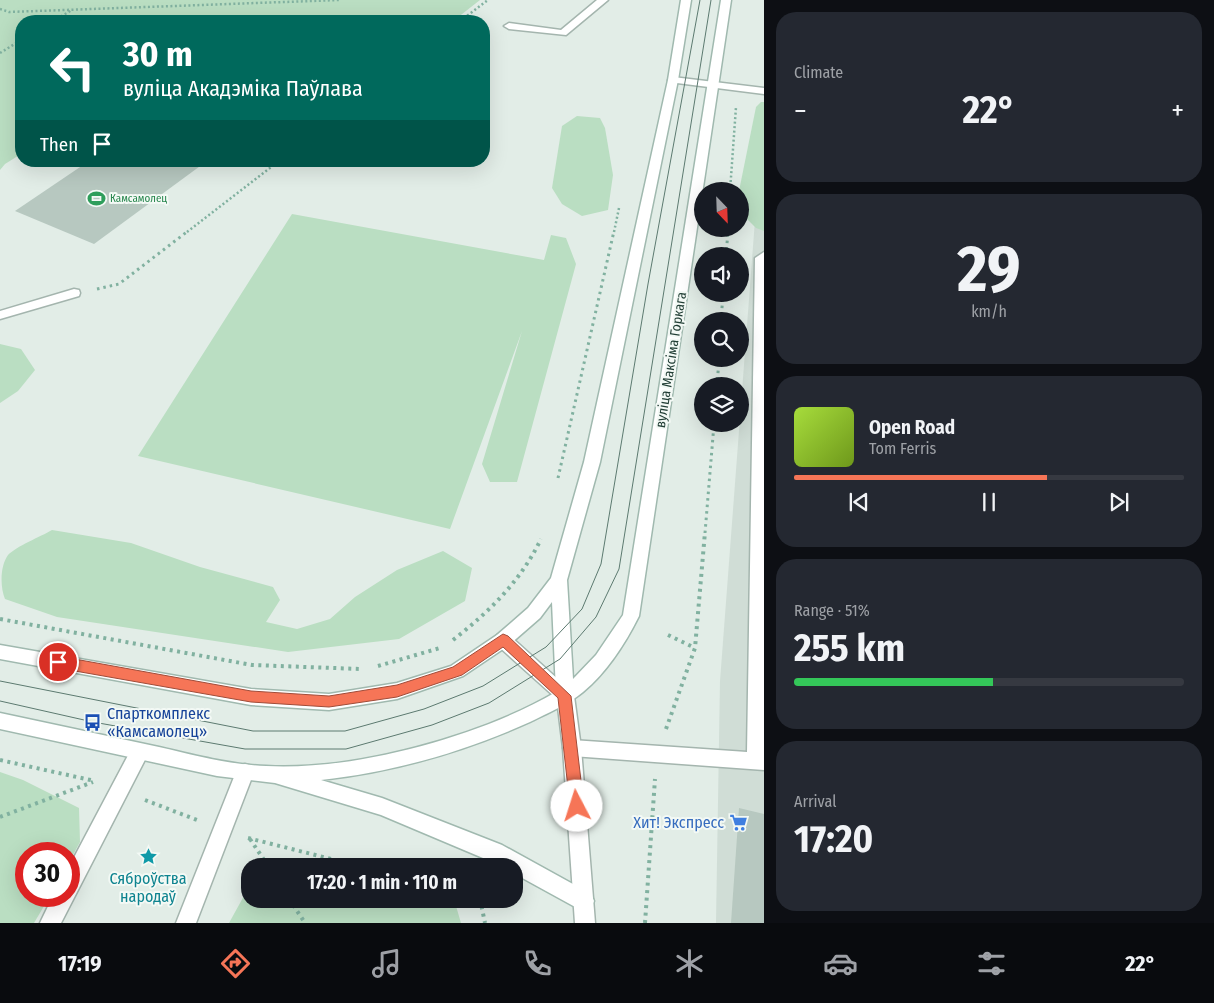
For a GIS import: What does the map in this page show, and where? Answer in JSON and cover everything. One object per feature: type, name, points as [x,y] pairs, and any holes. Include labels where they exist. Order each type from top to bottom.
[{"type":"main road","points":[[509,26],[562,33],[604,0]]},
{"type":"main road","points":[[585,923],[572,748],[565,696],[559,580],[592,462],[673,80],[686,0]]},
{"type":"main road","name":"вуліца Максіма Горкага","points":[[272,775],[376,766],[444,748],[505,725],[565,696],[604,660],[631,616],[726,0]]},
{"type":"main road","points":[[673,80],[764,91]]},
{"type":"main road","points":[[572,748],[760,762],[763,347],[761,258],[764,256]]},
{"type":"main road","points":[[0,315],[74,293]]},
{"type":"main road","points":[[0,652],[251,697],[329,702],[397,691],[457,671],[503,640],[534,612],[559,580]]},
{"type":"main road","points":[[503,640],[565,696]]},
{"type":"main road","points":[[0,721],[140,752],[245,772],[272,775],[382,807],[495,852],[584,901]]},
{"type":"main road","points":[[80,866],[140,752]]},
{"type":"main road","points":[[186,923],[245,772]]},
{"type":"main road","points":[[50,923],[58,907]]},
{"type":"path","points":[[0,9],[9,12],[339,0]]},
{"type":"path","points":[[468,15],[488,0]]},
{"type":"path","points":[[63,15],[72,10]]},
{"type":"path","points":[[0,53],[15,44]]},
{"type":"path","points":[[74,293],[119,284],[271,167]]},
{"type":"path","points":[[557,484],[620,203]]},
{"type":"path","points":[[645,923],[657,754],[695,648],[713,432]]},
{"type":"path","points":[[452,641],[496,606],[530,565],[545,531]]},
{"type":"path","points":[[0,619],[252,665],[367,669]]},
{"type":"path","points":[[668,635],[695,648]]},
{"type":"path","points":[[375,667],[445,647]]},
{"type":"path","points":[[0,760],[96,781],[223,830],[328,858]]},
{"type":"path","points":[[0,816],[96,781]]},
{"type":"path","points":[[250,838],[263,858]]},
{"type":"path","points":[[295,908],[305,923]]},
{"type":"path","points":[[482,908],[486,923]]},
{"type":"shaded area","points":[[756,207],[764,208],[764,923],[716,923],[720,681],[739,432],[749,432],[749,377],[743,377],[744,367],[749,367],[749,299]]},
{"type":"green space","points":[[0,0],[480,0],[461,15],[15,15],[15,158],[0,170]]},
{"type":"green space","points":[[761,102],[764,102],[764,231],[756,228],[749,221],[749,182],[741,182],[756,107]]},
{"type":"green space","points":[[577,116],[600,118],[605,128],[613,175],[608,210],[582,216],[562,204],[552,188],[562,126]]},
{"type":"green space","points":[[292,214],[544,260],[551,235],[566,238],[576,264],[517,482],[490,482],[482,464],[522,331],[450,529],[138,456]]},
{"type":"green space","points":[[0,344],[21,349],[35,370],[18,391],[0,403]]},
{"type":"green space","points":[[52,530],[131,543],[200,567],[273,587],[280,600],[266,622],[297,629],[330,619],[355,597],[397,570],[443,551],[472,568],[465,601],[399,639],[288,652],[57,617],[5,599],[2,589],[2,577],[3,565],[8,555]]},
{"type":"green space","points":[[0,772],[23,780],[79,808],[80,842],[15,842],[15,907],[43,907],[34,923],[0,923]]},
{"type":"green space","points":[[241,901],[241,908],[457,908],[461,923],[229,923]]},
{"type":"building","name":"Камсамолец","points":[[80,167],[199,167],[94,244],[15,211]]},
{"type":"building","points":[[739,808],[764,814],[764,923],[731,923]]},
{"type":"tram line","points":[[0,681],[253,731],[345,731],[424,709],[483,686],[546,647],[582,609],[601,564],[648,284],[700,0]]},
{"type":"tram line","points":[[0,701],[93,722],[245,749],[346,749],[432,725],[489,703],[560,659],[596,617],[619,569],[711,0]]},
{"type":"place","name":"Камсамолец","points":[[96,198]]},
{"type":"place","name":"Спарткомплекс «Камсамолец»","points":[[93,722]]},
{"type":"place","name":"Хит! Экспресс","points":[[738,822]]},
{"type":"place","name":"Сяброўства народаў","points":[[148,856]]},
{"type":"route","points":[[58,662],[251,697],[329,702],[397,691],[457,671],[503,640],[565,696],[577,806]]}]
